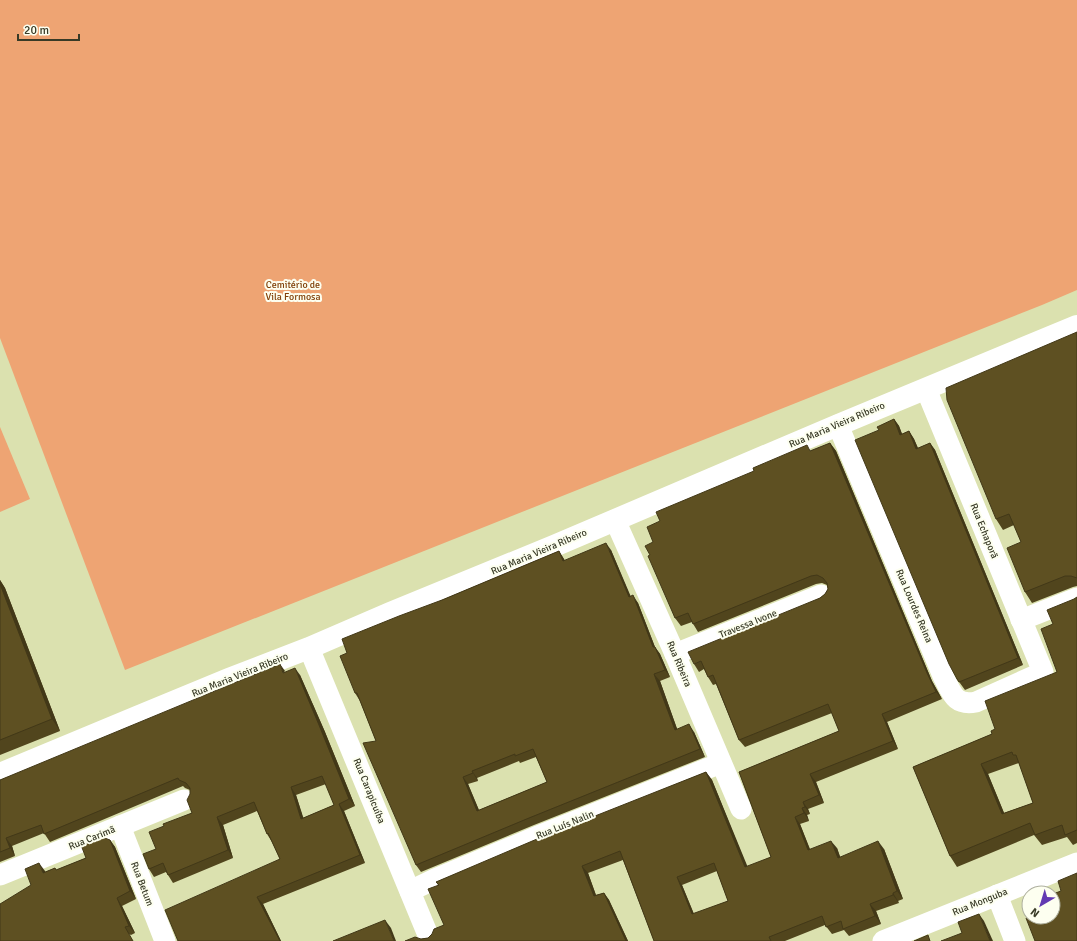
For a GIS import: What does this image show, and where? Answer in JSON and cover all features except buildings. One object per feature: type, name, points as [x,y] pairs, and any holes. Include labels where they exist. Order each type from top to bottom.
[{"type":"street","name":"Rua Maria Vieira Ribeiro","points":[[0,774],[165,705],[309,648],[1077,326]]},
{"type":"street","name":"Rua Echaporã","points":[[926,389],[1043,672]]},
{"type":"street","name":"Rua Lourdes Reina","points":[[838,425],[943,676],[952,694],[959,701],[967,704],[976,702],[1043,672]]},
{"type":"street","name":"Rua Ribeira","points":[[615,520],[675,654],[741,809]]},
{"type":"street","name":"Travessa Ivone","points":[[675,654],[821,595]]},
{"type":"street","points":[[1021,620],[1077,598]]},
{"type":"street","name":"Rua Carapicuíba","points":[[309,648],[428,935]]},
{"type":"street","name":"Rua Luís Nalin","points":[[410,892],[435,879],[538,836],[721,764]]},
{"type":"street","name":"Rua Carimã","points":[[0,876],[184,800]]},
{"type":"street","name":"Rua Betum","points":[[120,826],[165,941]]},
{"type":"street","name":"Rua Monguba","points":[[883,941],[1077,863]]},
{"type":"street","points":[[997,895],[1016,941]]},
{"type":"green space","name":"Cemitério de Vila Formosa","points":[[0,0],[1077,0],[1077,290],[125,670],[0,338]]},
{"type":"green space","points":[[0,427],[30,499],[0,512]]}]
